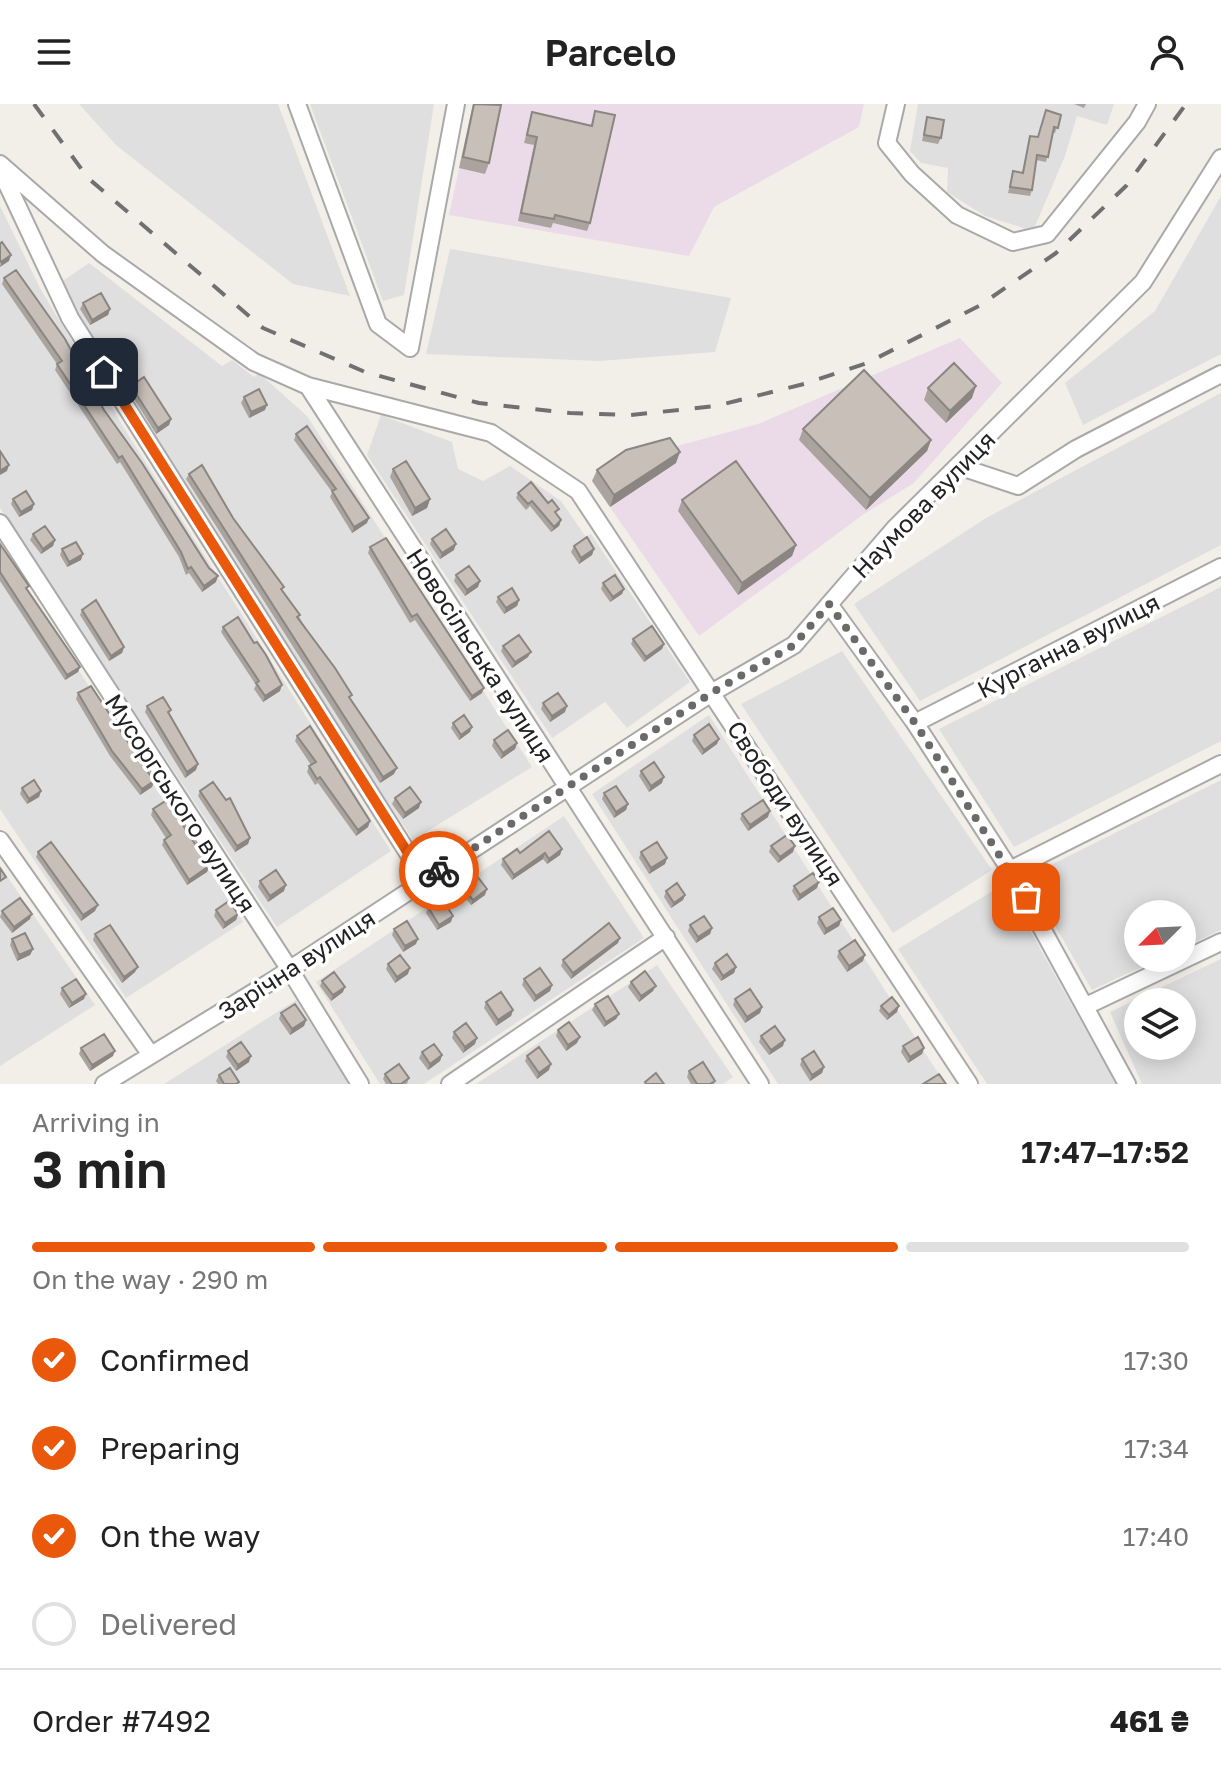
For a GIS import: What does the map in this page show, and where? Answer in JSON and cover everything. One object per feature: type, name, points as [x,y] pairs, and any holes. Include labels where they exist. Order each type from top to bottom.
[{"type":"street","points":[[297,104],[378,324],[410,348],[456,104]]},
{"type":"street","points":[[896,104],[887,143],[912,174],[957,215],[1013,242],[1047,234],[1137,122],[1147,104]]},
{"type":"street","name":"Наумова вулиця","points":[[567,788],[713,692],[794,645],[895,528],[1143,282],[1221,158]]},
{"type":"street","points":[[0,166],[45,273],[70,318],[425,880]]},
{"type":"street","name":"Свободи вулиця","points":[[0,166],[114,263],[254,362],[308,386],[491,433],[578,491],[969,1084]]},
{"type":"street","points":[[958,466],[1018,486],[1076,449],[1221,374]]},
{"type":"street","name":"Новосільська вулиця","points":[[308,386],[759,1084]]},
{"type":"street","name":"Мусоргського вулиця","points":[[0,523],[290,970],[360,1084]]},
{"type":"street","name":"Курганна вулиця","points":[[915,723],[1221,567]]},
{"type":"street","points":[[829,604],[915,723],[1010,870],[1127,1084]]},
{"type":"street","points":[[1010,870],[1221,764]]},
{"type":"street","name":"Зарічна вулиця","points":[[104,1084],[290,970],[567,788]]},
{"type":"street","points":[[0,840],[151,1055]]},
{"type":"street","points":[[450,1084],[666,937]]},
{"type":"street","points":[[1086,1006],[1221,942]]},
{"type":"shaded area","points":[[79,104],[278,104],[350,296],[293,284],[116,145]]},
{"type":"shaded area","points":[[310,104],[434,104],[404,295],[383,301]]},
{"type":"shaded area","points":[[473,104],[864,104],[859,127],[714,207],[689,256],[449,215]]},
{"type":"shaded area","points":[[918,104],[1114,104],[1107,125],[1077,116],[1065,156],[1033,231],[985,216],[947,192],[948,168],[921,163],[910,151]]},
{"type":"shaded area","points":[[1221,196],[1221,354],[1083,425],[1065,383],[1155,311]]},
{"type":"shaded area","points":[[0,206],[41,290],[124,428],[391,851],[277,927],[0,508]]},
{"type":"shaded area","points":[[450,249],[731,298],[715,352],[599,361],[426,354]]},
{"type":"shaded area","points":[[89,263],[222,366],[232,360],[254,377],[259,373],[307,416],[532,767],[413,840],[260,609],[89,335],[60,283]]},
{"type":"shaded area","points":[[960,338],[1002,383],[914,483],[864,514],[699,636],[592,481],[622,461],[758,424]]},
{"type":"shaded area","points":[[1221,393],[1221,545],[920,701],[854,604],[986,518]]},
{"type":"shaded area","points":[[381,415],[452,442],[458,469],[483,481],[510,466],[561,501],[586,537],[591,534],[690,682],[627,728],[605,702],[552,738],[367,455]]},
{"type":"shaded area","points":[[0,550],[243,922],[126,998],[0,809]]},
{"type":"shaded area","points":[[1221,587],[1221,741],[1014,847],[939,729]]},
{"type":"shaded area","points":[[842,651],[992,870],[893,933],[741,704]]},
{"type":"shaded area","points":[[709,715],[945,1084],[778,1084],[592,794]]},
{"type":"shaded area","points":[[1221,780],[1221,930],[1196,942],[1196,900],[1124,900],[1124,972],[1131,972],[1092,990],[1027,877]]},
{"type":"shaded area","points":[[564,816],[644,938],[424,1084],[380,1084],[316,982]]},
{"type":"shaded area","points":[[0,866],[95,1005],[0,1066]]},
{"type":"shaded area","points":[[1004,884],[1116,1084],[987,1084],[898,949]]},
{"type":"shaded area","points":[[1221,959],[1221,1084],[1142,1084],[1131,1060],[1196,1060],[1196,988],[1160,988]]},
{"type":"shaded area","points":[[657,965],[733,1077],[723,1084],[476,1084]]},
{"type":"shaded area","points":[[296,1000],[349,1084],[164,1084]]},
{"type":"shaded area","points":[[1124,1005],[1124,1044],[1110,1012]]},
{"type":"building","points":[[474,104],[501,105],[489,163],[463,157]]},
{"type":"building","points":[[1046,110],[1061,115],[1058,128],[1054,127],[1048,157],[1037,155],[1032,190],[1010,187],[1013,171],[1023,173],[1030,136],[1038,137]]},
{"type":"building","points":[[595,111],[615,115],[590,223],[555,215],[554,219],[521,213],[537,137],[527,135],[532,112],[592,126]]},
{"type":"building","points":[[927,117],[944,120],[941,138],[924,135]]},
{"type":"building","points":[[2,242],[11,255],[1,262],[0,244]]},
{"type":"building","points":[[16,270],[65,339],[104,410],[209,568],[218,576],[204,586],[191,567],[188,569],[181,552],[122,456],[119,458],[57,364],[62,361],[4,278]]},
{"type":"building","points":[[101,293],[110,309],[92,320],[83,303]]},
{"type":"building","points":[[123,342],[133,355],[120,365],[110,352]]},
{"type":"building","points":[[954,363],[976,386],[950,411],[928,388]]},
{"type":"building","points":[[864,370],[931,440],[870,498],[803,429]]},
{"type":"building","points":[[144,377],[171,419],[158,428],[131,386]]},
{"type":"building","points":[[259,389],[267,405],[251,412],[244,397]]},
{"type":"building","points":[[307,426],[369,518],[354,527],[332,491],[336,489],[296,434]]},
{"type":"building","points":[[670,438],[680,452],[614,495],[597,470],[626,450]]},
{"type":"building","points":[[0,451],[9,465],[0,471]]},
{"type":"building","points":[[406,461],[430,499],[415,508],[393,469]]},
{"type":"building","points":[[736,461],[796,545],[742,583],[682,500]]},
{"type":"building","points":[[202,465],[233,518],[284,587],[281,589],[300,615],[297,617],[335,668],[352,695],[349,697],[397,768],[383,777],[189,474]]},
{"type":"building","points":[[531,482],[548,503],[552,500],[559,509],[555,512],[561,520],[554,527],[532,501],[528,504],[518,493]]},
{"type":"building","points":[[26,491],[34,504],[21,512],[13,499]]},
{"type":"building","points":[[45,526],[55,540],[43,549],[33,534]]},
{"type":"building","points":[[446,529],[456,544],[442,553],[432,539]]},
{"type":"building","points":[[587,537],[594,549],[581,558],[574,546]]},
{"type":"building","points":[[386,538],[484,688],[472,696],[417,614],[412,617],[370,547]]},
{"type":"building","points":[[76,542],[83,554],[69,562],[62,549]]},
{"type":"building","points":[[0,544],[80,667],[67,675],[0,572]]},
{"type":"building","points":[[469,566],[480,581],[467,590],[456,575]]},
{"type":"building","points":[[615,575],[624,589],[613,597],[603,583]]},
{"type":"building","points":[[512,588],[519,600],[506,608],[498,597]]},
{"type":"building","points":[[96,600],[124,647],[111,656],[82,610]]},
{"type":"building","points":[[238,617],[254,643],[257,642],[266,655],[282,685],[265,696],[256,683],[259,681],[223,627]]},
{"type":"building","points":[[652,626],[664,644],[646,657],[633,639]]},
{"type":"building","points":[[519,635],[531,652],[515,662],[503,646]]},
{"type":"building","points":[[91,686],[154,781],[142,789],[112,751],[78,693]]},
{"type":"building","points":[[558,693],[567,706],[552,716],[543,703]]},
{"type":"building","points":[[163,697],[171,710],[168,712],[198,764],[187,772],[147,706]]},
{"type":"building","points":[[464,715],[472,727],[461,735],[453,723]]},
{"type":"building","points":[[709,724],[719,739],[704,750],[694,735]]},
{"type":"building","points":[[310,726],[370,821],[358,830],[309,766],[316,762],[297,736]]},
{"type":"building","points":[[508,730],[517,743],[503,753],[494,740]]},
{"type":"building","points":[[654,762],[664,777],[651,786],[641,771]]},
{"type":"building","points":[[34,780],[41,791],[29,799],[22,788]]},
{"type":"building","points":[[213,782],[226,800],[230,798],[250,838],[237,846],[200,791]]},
{"type":"building","points":[[616,786],[628,804],[616,812],[604,793]]},
{"type":"building","points":[[410,787],[421,802],[405,813],[395,798]]},
{"type":"building","points":[[167,800],[209,866],[189,880],[164,840],[171,835],[153,809]]},
{"type":"building","points":[[763,800],[770,811],[750,825],[742,814]]},
{"type":"building","points":[[549,831],[562,849],[549,859],[545,853],[514,875],[503,859],[517,849],[520,853]]},
{"type":"building","points":[[787,835],[795,846],[780,857],[771,846]]},
{"type":"building","points":[[51,842],[98,905],[83,915],[38,852]]},
{"type":"building","points":[[657,842],[667,858],[651,868],[641,852]]},
{"type":"building","points":[[276,870],[286,885],[270,896],[260,881]]},
{"type":"building","points":[[813,873],[819,882],[800,895],[794,886]]},
{"type":"building","points":[[477,876],[487,889],[473,900],[463,887]]},
{"type":"building","points":[[677,883],[685,895],[674,903],[666,891]]},
{"type":"building","points":[[20,898],[32,914],[14,927],[2,911]]},
{"type":"building","points":[[442,899],[453,916],[439,925],[428,907]]},
{"type":"building","points":[[229,901],[238,914],[225,923],[216,910]]},
{"type":"building","points":[[833,908],[841,920],[826,929],[819,917]]},
{"type":"building","points":[[704,916],[712,928],[698,937],[690,925]]},
{"type":"building","points":[[407,921],[418,939],[405,946],[394,929]]},
{"type":"building","points":[[609,923],[620,938],[573,973],[563,960]]},
{"type":"building","points":[[110,925],[138,967],[124,977],[95,934]]},
{"type":"building","points":[[25,933],[33,949],[19,955],[12,939]]},
{"type":"building","points":[[855,940],[865,955],[849,966],[839,951]]},
{"type":"building","points":[[727,954],[736,967],[723,976],[715,963]]},
{"type":"building","points":[[400,955],[410,968],[397,977],[388,964]]},
{"type":"building","points":[[540,968],[552,985],[536,996],[524,979]]},
{"type":"building","points":[[645,971],[656,986],[641,996],[631,982]]},
{"type":"building","points":[[334,972],[345,987],[333,995],[322,981]]},
{"type":"building","points":[[76,979],[86,994],[72,1003],[62,988]]},
{"type":"building","points":[[750,989],[762,1007],[747,1017],[735,999]]},
{"type":"building","points":[[501,992],[513,1010],[498,1020],[486,1002]]},
{"type":"building","points":[[608,996],[619,1014],[606,1022],[595,1004]]},
{"type":"building","points":[[892,997],[899,1006],[889,1015],[881,1006]]},
{"type":"building","points":[[295,1004],[306,1020],[292,1029],[281,1013]]},
{"type":"building","points":[[569,1022],[580,1037],[568,1045],[558,1030]]},
{"type":"building","points":[[466,1023],[477,1038],[465,1047],[454,1032]]},
{"type":"building","points":[[775,1026],[785,1040],[771,1050],[761,1036]]},
{"type":"building","points":[[104,1034],[115,1051],[92,1065],[81,1048]]},
{"type":"building","points":[[918,1037],[924,1048],[910,1057],[903,1046]]},
{"type":"building","points":[[241,1042],[251,1056],[238,1065],[228,1051]]},
{"type":"building","points":[[434,1044],[442,1055],[430,1064],[422,1052]]},
{"type":"building","points":[[539,1047],[551,1064],[539,1073],[527,1056]]},
{"type":"building","points":[[814,1051],[824,1067],[812,1075],[802,1059]]},
{"type":"building","points":[[703,1062],[715,1081],[710,1084],[697,1084],[689,1071]]},
{"type":"building","points":[[399,1064],[409,1078],[401,1084],[392,1084],[385,1074]]},
{"type":"building","points":[[230,1068],[239,1082],[224,1084],[219,1075]]},
{"type":"building","points":[[656,1073],[664,1084],[646,1084],[645,1082]]},
{"type":"building","points":[[939,1074],[946,1084],[923,1084]]},
{"type":"railway","points":[[34,104],[88,178],[263,328],[365,372],[479,403],[570,413],[631,415],[716,406],[804,384],[867,363],[979,306],[1056,253],[1126,186],[1186,104]]},
{"type":"way so far","points":[[439,871],[713,692],[794,645],[829,604],[915,723],[1026,897]]},
{"type":"route","points":[[104,372],[425,880],[439,871]]}]
